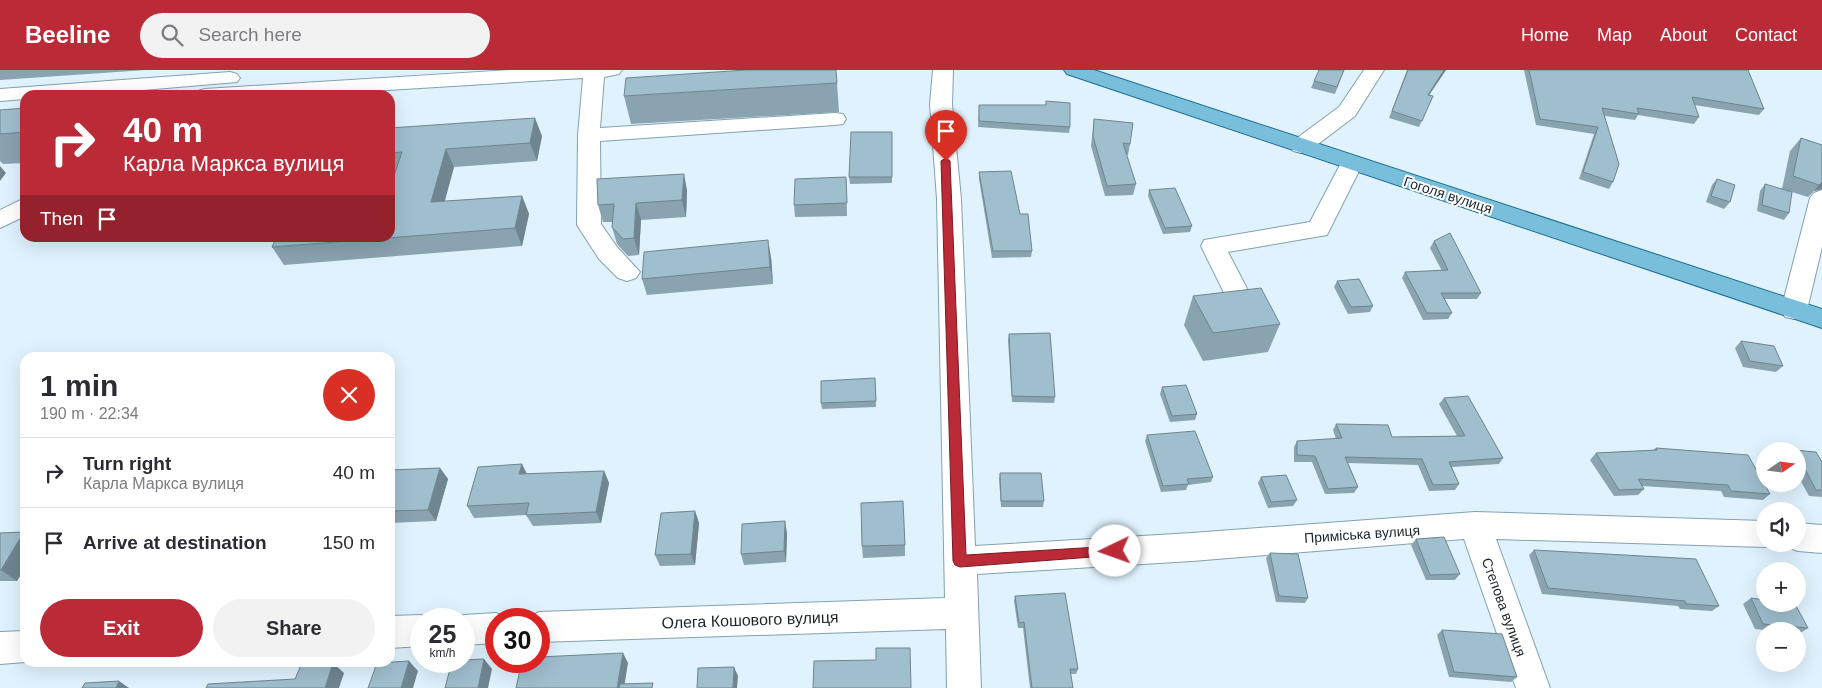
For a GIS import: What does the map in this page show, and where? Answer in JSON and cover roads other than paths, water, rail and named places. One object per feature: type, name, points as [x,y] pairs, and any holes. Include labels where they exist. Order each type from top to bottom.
[{"type":"main road","name":"Гоголя вулиця","points":[[1074,70],[1822,319]]},
{"type":"street","points":[[155,90],[203,84],[372,70]]},
{"type":"street","points":[[923,70],[941,104]]},
{"type":"street","points":[[943,70],[941,104],[949,199],[964,688]]},
{"type":"street","points":[[1301,146],[1347,111],[1374,70]]},
{"type":"street","points":[[307,90],[603,71],[589,135],[588,225],[608,253],[627,272]]},
{"type":"street","points":[[203,84],[258,90]]},
{"type":"street","points":[[589,135],[835,119]]},
{"type":"street","points":[[1241,302],[1213,246],[1319,229],[1352,162]]},
{"type":"street","points":[[1794,310],[1822,198]]},
{"type":"street","points":[[0,220],[20,209]]},
{"type":"street","name":"Приміська вулиця","points":[[960,561],[1202,546],[1475,525],[1756,534]]},
{"type":"street","name":"Степова вулиця","points":[[1475,525],[1534,688]]},
{"type":"street","points":[[1806,538],[1822,539]]},
{"type":"street","name":"Олега Кошового вулиця","points":[[550,627],[962,613]]},
{"type":"street","points":[[395,632],[410,631]]},
{"type":"street","points":[[0,648],[20,647]]}]
